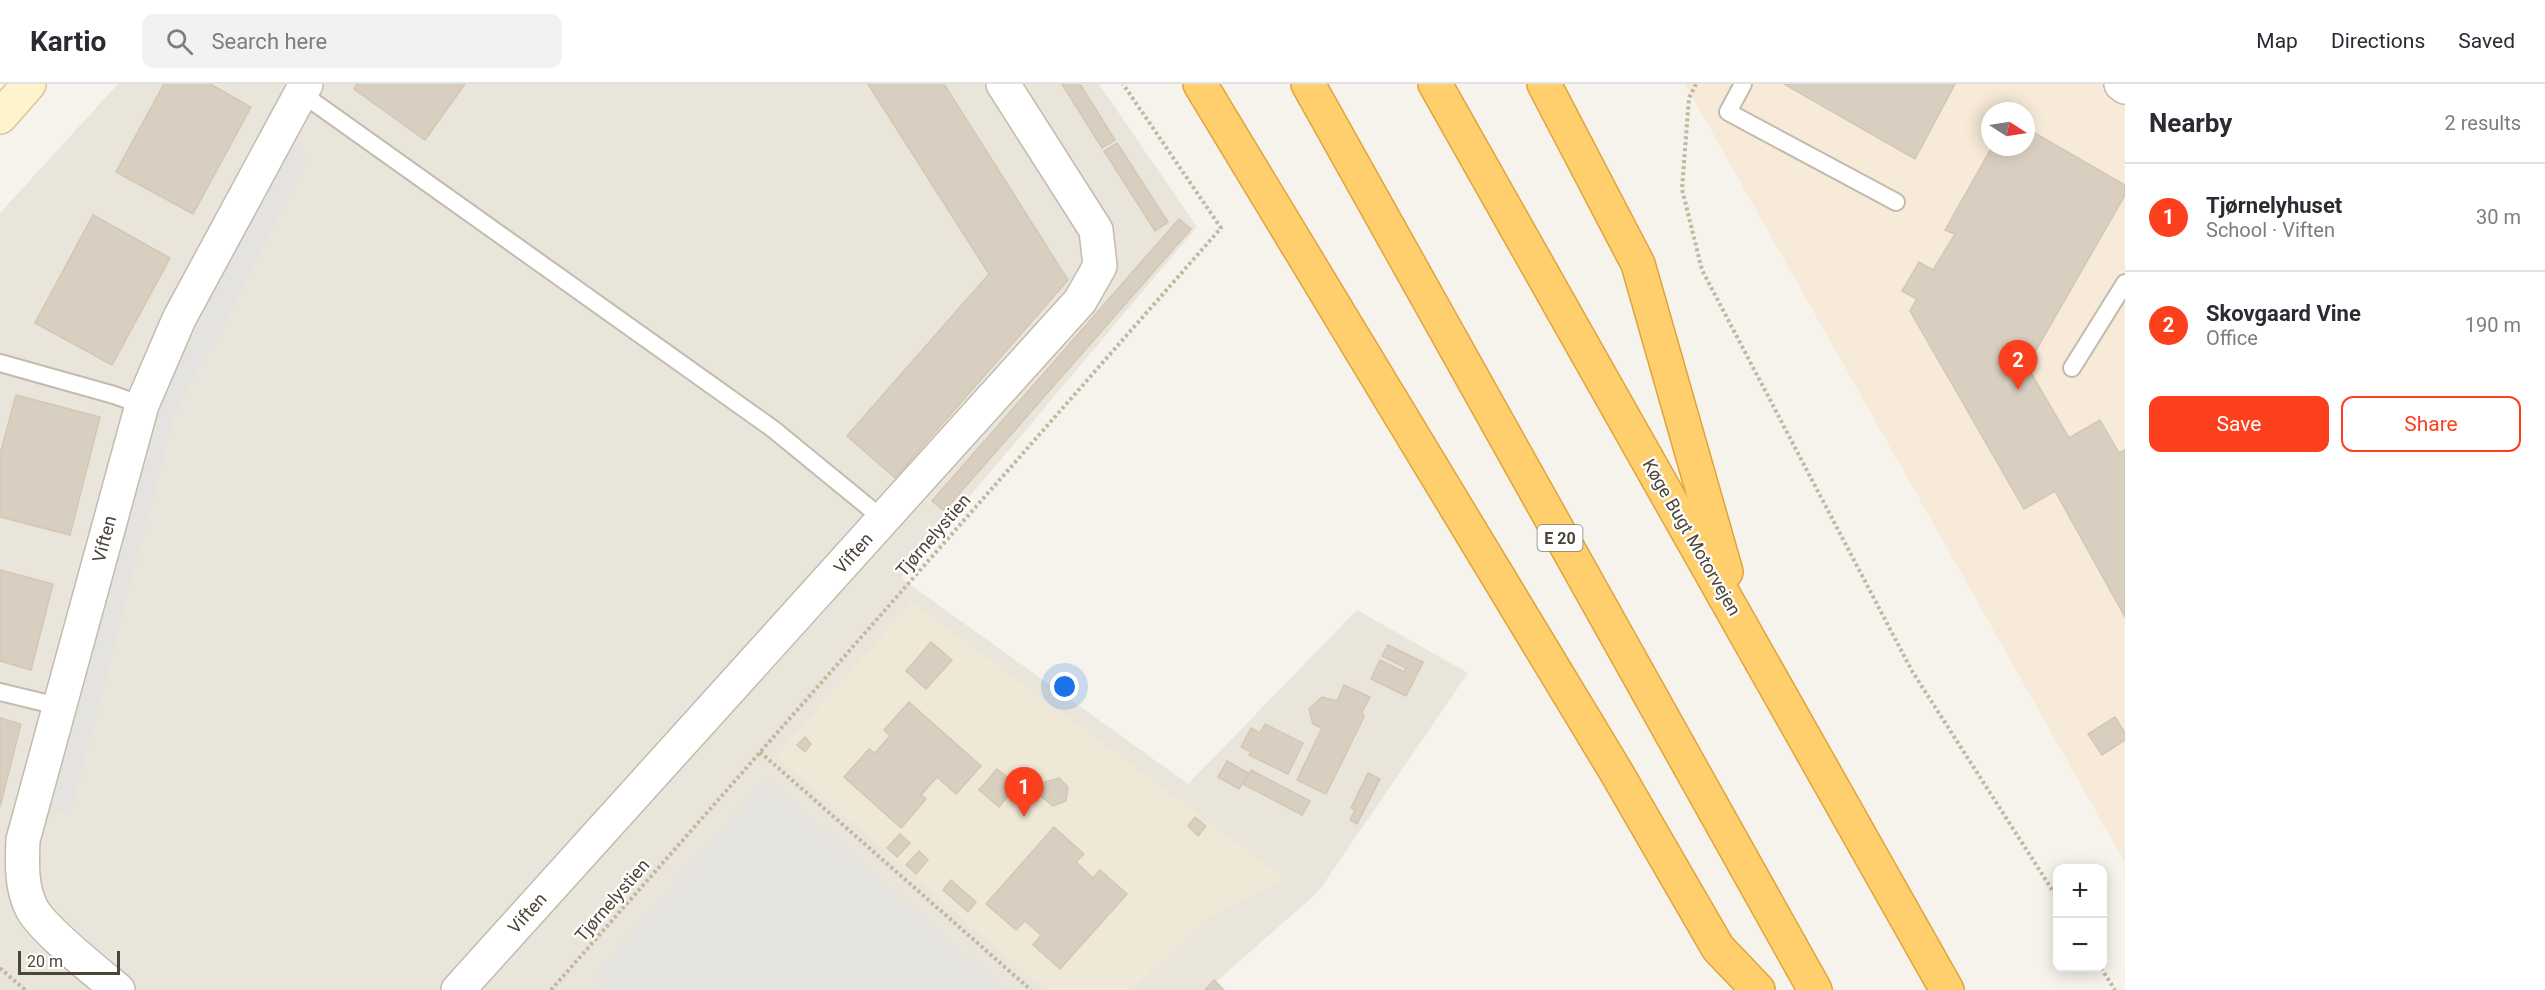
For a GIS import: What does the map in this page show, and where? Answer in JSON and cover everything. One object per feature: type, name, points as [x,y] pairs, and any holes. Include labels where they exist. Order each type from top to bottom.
[{"type":"highway","points":[[1200,84],[1602,750],[1718,948],[1758,990]]},
{"type":"highway","name":"E 20","points":[[1308,84],[1815,990]]},
{"type":"highway","name":"Køge Bugt Motorvejen","points":[[1435,84],[1947,990]]},
{"type":"highway","points":[[1544,84],[1638,264],[1741,623]]},
{"type":"street","points":[[0,117],[29,84]]},
{"type":"street","name":"Viften","points":[[458,990],[1080,301],[1100,266],[1096,230],[1003,84]]},
{"type":"street","points":[[2121,84],[2125,87]]},
{"type":"street","name":"Viften","points":[[118,990],[62,941],[33,910],[22,877],[23,840],[142,405],[179,319],[304,89]]},
{"type":"lane","points":[[1743,84],[1728,112],[1896,202]]},
{"type":"lane","points":[[304,89],[774,429],[883,519]]},
{"type":"lane","points":[[2072,368],[2125,283]]},
{"type":"lane","points":[[0,363],[142,405]]},
{"type":"lane","points":[[0,692],[58,706]]},
{"type":"path","name":"Tjørnelystien","points":[[551,990],[1221,228],[1123,84]]},
{"type":"path","points":[[1696,84],[1689,98],[1682,189],[1702,270],[1912,671],[2053,891]]},
{"type":"path","points":[[760,752],[1031,990]]},
{"type":"path","points":[[0,968],[25,990]]},
{"type":"path","points":[[2104,972],[2115,990]]},
{"type":"shaded area","points":[[118,84],[1099,84],[1197,227],[901,578],[1188,784],[1357,610],[1468,673],[1318,892],[1207,990],[0,990],[0,213]]},
{"type":"shaded area","points":[[1685,84],[2125,84],[2125,863]]},
{"type":"shaded area","points":[[286,143],[311,155],[174,417],[70,816],[47,809],[150,409]]},
{"type":"shaded area","points":[[912,602],[1285,879],[1207,918],[1131,990],[1045,990],[776,756]]},
{"type":"shaded area","points":[[766,780],[1003,990],[605,990],[592,979]]},
{"type":"building","points":[[164,84],[210,84],[251,107],[193,214],[116,172]]},
{"type":"building","points":[[357,84],[465,84],[425,140],[354,89]]},
{"type":"building","points":[[868,84],[944,84],[1068,280],[895,478],[847,436],[989,274]]},
{"type":"building","points":[[1062,84],[1080,84],[1115,140],[1102,148]]},
{"type":"building","points":[[1784,84],[1955,84],[1915,159]]},
{"type":"building","points":[[2035,133],[2125,185],[2125,195],[2027,366],[2069,438],[2100,420],[2119,453],[2125,450],[2125,617],[2055,491],[2024,509],[1910,311],[1917,299],[1902,291],[1919,262],[1933,270],[1955,234],[1945,230],[1987,156],[2035,156]]},
{"type":"building","points":[[1117,143],[1168,222],[1155,231],[1104,151]]},
{"type":"building","points":[[93,215],[170,258],[112,365],[35,323]]},
{"type":"building","points":[[1179,219],[1191,229],[944,511],[932,501]]},
{"type":"building","points":[[16,395],[100,417],[70,535],[0,517],[0,454]]},
{"type":"building","points":[[0,570],[53,584],[31,670],[0,661]]},
{"type":"building","points":[[931,642],[952,660],[926,689],[906,671]]},
{"type":"building","points":[[1388,645],[1423,662],[1406,696],[1371,679],[1380,660],[1404,672],[1406,668],[1382,656]]},
{"type":"building","points":[[1344,685],[1370,697],[1362,712],[1364,717],[1326,794],[1297,780],[1322,728],[1313,724],[1309,709],[1322,697],[1337,701]]},
{"type":"building","points":[[909,702],[981,766],[956,794],[937,777],[921,795],[926,799],[901,828],[844,777],[869,749],[875,753],[890,736],[884,730]]},
{"type":"building","points":[[2115,717],[2125,733],[2125,740],[2102,755],[2088,734]]},
{"type":"building","points":[[0,718],[21,724],[0,807]]},
{"type":"building","points":[[1265,724],[1303,743],[1288,774],[1249,755],[1251,752],[1241,747],[1251,728],[1260,733]]},
{"type":"building","points":[[805,737],[811,744],[805,752],[797,745]]},
{"type":"building","points":[[1227,761],[1248,773],[1239,789],[1218,777]]},
{"type":"building","points":[[997,769],[1017,785],[999,807],[979,790]]},
{"type":"building","points":[[1251,770],[1310,801],[1302,815],[1243,784]]},
{"type":"building","points":[[1368,773],[1380,779],[1357,824],[1350,820],[1355,810],[1351,808]]},
{"type":"building","points":[[1059,778],[1068,787],[1066,801],[1053,806],[1042,797],[1045,782]]},
{"type":"building","points":[[1195,817],[1206,826],[1198,836],[1188,826]]},
{"type":"building","points":[[1054,827],[1084,854],[1076,862],[1093,878],[1100,870],[1127,894],[1060,969],[1033,945],[1041,935],[1025,921],[1016,930],[986,904]]},
{"type":"building","points":[[900,834],[910,843],[897,857],[887,848]]},
{"type":"building","points":[[919,851],[928,860],[916,874],[906,865]]},
{"type":"building","points":[[951,880],[976,902],[968,912],[943,890]]},
{"type":"building","points":[[1214,980],[1224,990],[1205,990]]},
{"type":"place","name":"Skovgaard Vine","points":[[2018,390]]},
{"type":"place","name":"Tjørnelyhuset","points":[[1024,817]]}]
